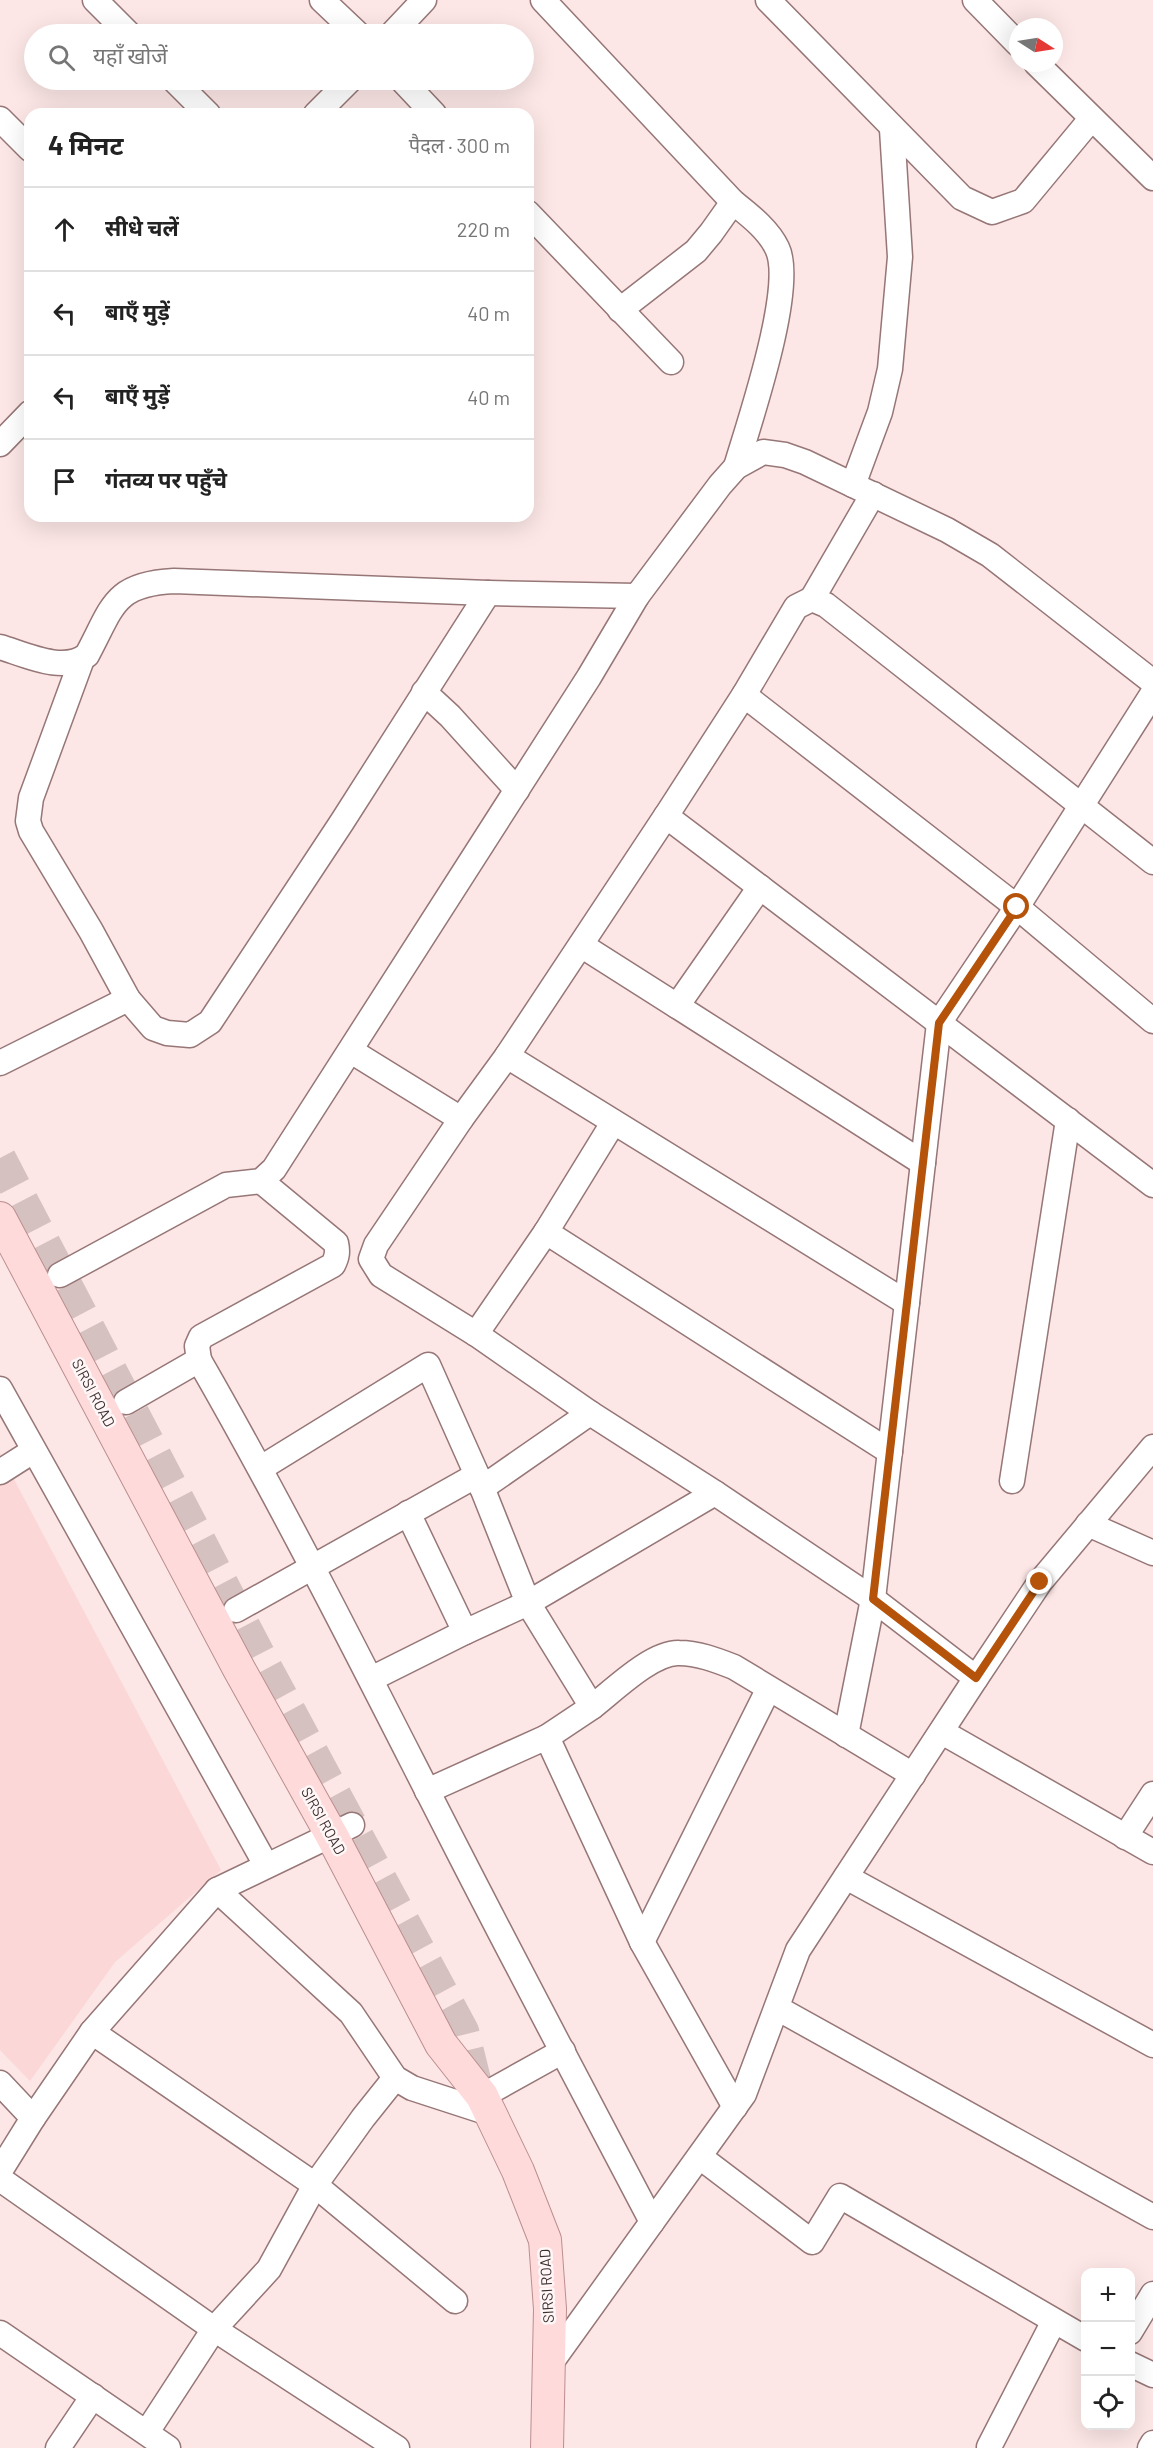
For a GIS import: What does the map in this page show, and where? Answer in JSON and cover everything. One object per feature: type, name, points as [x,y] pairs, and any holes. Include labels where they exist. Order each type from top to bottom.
[{"type":"main road","name":"SIRSI ROAD","points":[[0,1218],[239,1669],[341,1829],[441,2044],[484,2099],[518,2171],[545,2240],[550,2309],[547,2448]]},
{"type":"street","points":[[94,0],[119,24]]},
{"type":"street","points":[[322,0],[347,24]]},
{"type":"street","points":[[401,24],[424,0]]},
{"type":"street","points":[[543,0],[733,202],[757,221],[778,249],[783,281],[777,319],[736,467]]},
{"type":"street","points":[[768,0],[962,198],[992,212],[1023,201],[1091,119]]},
{"type":"street","points":[[975,0],[1009,35]]},
{"type":"street","points":[[1045,72],[1153,178]]},
{"type":"street","points":[[184,90],[202,108]]},
{"type":"street","points":[[322,108],[340,90]]},
{"type":"street","points":[[411,90],[428,108]]},
{"type":"street","points":[[0,119],[24,143]]},
{"type":"street","points":[[812,600],[863,490],[890,369],[900,257],[892,129]]},
{"type":"street","points":[[620,310],[696,251],[733,202]]},
{"type":"street","points":[[534,219],[671,362]]},
{"type":"street","points":[[0,444],[24,419]]},
{"type":"street","points":[[60,1275],[226,1185],[261,1181],[274,1169],[590,677],[637,596],[736,467],[764,452],[786,455],[947,530],[990,555],[1153,682]]},
{"type":"street","points":[[0,647],[54,662],[68,663],[82,659],[87,655],[114,605],[129,589],[149,582],[637,596]]},
{"type":"street","points":[[82,659],[32,798],[28,821],[31,831],[91,931],[128,999],[153,1028],[167,1034],[190,1035],[210,1022],[342,822],[488,593]]},
{"type":"street","points":[[976,1678],[873,1599],[715,1493],[590,1413],[476,1334],[381,1275],[371,1259],[376,1245],[461,1119],[507,1056],[666,816],[744,695],[795,607],[812,600],[826,605],[1153,862]]},
{"type":"street","points":[[424,692],[517,790]]},
{"type":"street","points":[[846,1735],[873,1599],[939,1023],[1017,907],[1153,693]]},
{"type":"street","points":[[744,695],[1017,907],[1152,1019]]},
{"type":"street","points":[[666,816],[1153,1185]]},
{"type":"street","points":[[677,1006],[760,887]]},
{"type":"street","points":[[580,945],[923,1163]]},
{"type":"street","points":[[0,1063],[128,999]]},
{"type":"street","points":[[351,1051],[461,1119]]},
{"type":"street","points":[[507,1056],[907,1303]]},
{"type":"street","points":[[1012,1481],[1068,1120]]},
{"type":"street","points":[[476,1334],[546,1232],[614,1124]]},
{"type":"street","points":[[261,1181],[336,1243],[337,1258],[333,1265],[201,1337],[197,1346],[199,1360],[261,1468],[313,1566],[427,1791],[652,2222]]},
{"type":"street","points":[[546,1232],[890,1452]]},
{"type":"street","points":[[126,1402],[199,1360]]},
{"type":"street","points":[[261,1468],[428,1365],[528,1603],[592,1707]]},
{"type":"street","points":[[0,1389],[266,1865]]},
{"type":"street","points":[[236,1610],[408,1514],[479,1482],[590,1413]]},
{"type":"street","points":[[550,2364],[744,2094],[798,1950],[976,1678],[1040,1582],[1153,1447]]},
{"type":"street","points":[[0,1472],[33,1451]]},
{"type":"street","points":[[370,1679],[528,1603],[715,1493]]},
{"type":"street","points":[[408,1514],[465,1632]]},
{"type":"street","points":[[1088,1524],[1153,1552]]},
{"type":"street","points":[[427,1791],[547,1737],[592,1707],[654,1659],[677,1652],[707,1657],[734,1667],[768,1690],[913,1775]]},
{"type":"street","points":[[642,1942],[768,1690]]},
{"type":"street","points":[[942,1732],[1153,1852]]},
{"type":"street","points":[[547,1737],[642,1942],[735,2107]]},
{"type":"street","points":[[1125,1837],[1153,1794]]},
{"type":"street","points":[[0,2171],[92,2032],[217,1890],[341,1829]]},
{"type":"street","points":[[846,1877],[1153,2045]]},
{"type":"street","points":[[217,1890],[351,2013],[394,2078],[412,2088],[484,2099],[563,2051]]},
{"type":"street","points":[[777,2008],[1153,2217]]},
{"type":"street","points":[[92,2032],[315,2185],[455,2301]]},
{"type":"street","points":[[147,2432],[214,2328],[269,2269],[315,2185],[394,2078]]},
{"type":"street","points":[[0,2083],[33,2118]]},
{"type":"street","points":[[700,2157],[812,2242],[840,2196],[1081,2336]]},
{"type":"street","points":[[0,2179],[214,2328],[397,2448]]},
{"type":"street","points":[[1135,2325],[1153,2294]]},
{"type":"street","points":[[989,2447],[1054,2321]]},
{"type":"street","points":[[0,2333],[168,2448]]},
{"type":"street","points":[[1135,2366],[1153,2375]]},
{"type":"street","points":[[58,2448],[93,2396]]},
{"type":"street","points":[[1150,2448],[1153,2443]]},
{"type":"shaded area","points":[[0,1453],[221,1870],[115,1962],[30,2081],[0,2050]]},
{"type":"tunnel","points":[[0,1158],[260,1656],[463,2031],[477,2088]]},
{"type":"route","points":[[1017,907],[939,1023],[873,1599],[976,1678],[1040,1582]]}]
